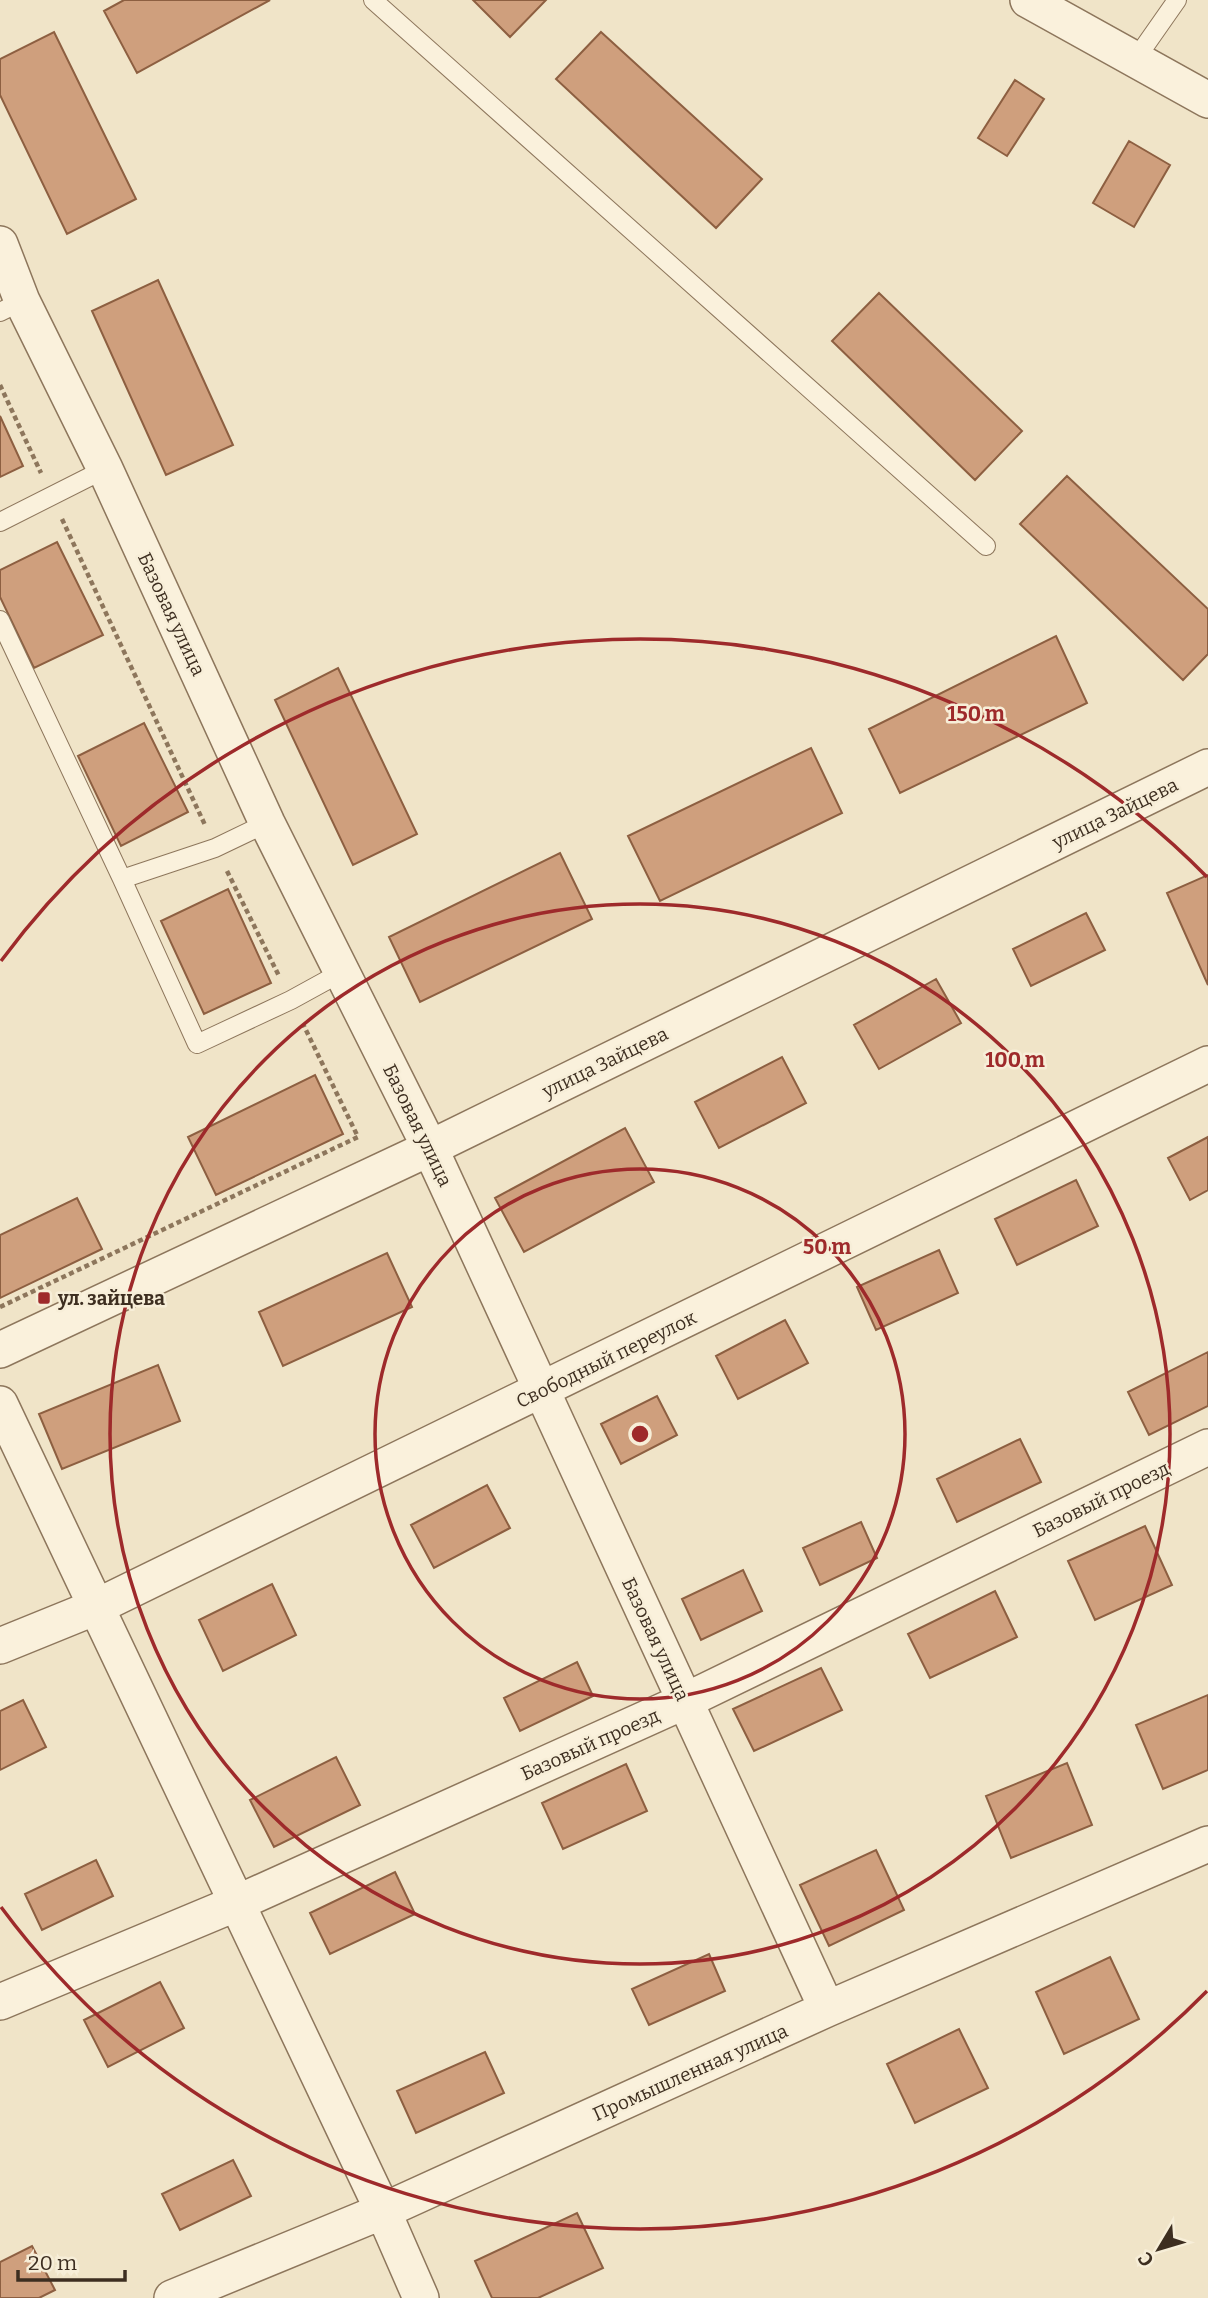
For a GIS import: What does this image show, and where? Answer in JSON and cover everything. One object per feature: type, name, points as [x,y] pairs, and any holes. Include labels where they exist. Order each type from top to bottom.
[{"type":"street","points":[[1028,0],[1208,100]]},
{"type":"street","name":"Базовая улица","points":[[0,244],[11,307],[105,469],[267,823],[430,1148],[827,2009]]},
{"type":"street","name":"улица Зайцева","points":[[0,1350],[430,1148],[1208,767]]},
{"type":"street","name":"Свободный переулок","points":[[0,1646],[96,1607],[1208,1064]]},
{"type":"street","points":[[0,1404],[383,2211],[421,2298]]},
{"type":"street","name":"Базовый проезд","points":[[0,2002],[237,1903],[685,1701],[1208,1447]]},
{"type":"street","name":"Промышленная улица","points":[[172,2298],[383,2211],[827,2009],[1208,1843]]},
{"type":"lane","points":[[373,0],[986,546]]},
{"type":"lane","points":[[1135,60],[1177,0]]},
{"type":"lane","points":[[0,522],[105,469]]},
{"type":"lane","points":[[0,620],[197,1044],[291,1000],[342,972]]},
{"type":"lane","points":[[122,879],[215,848],[267,823]]},
{"type":"path","points":[[0,385],[215,848],[358,1137],[0,1307]]},
{"type":"building","points":[[124,0],[270,0],[137,73],[104,11]]},
{"type":"building","points":[[473,0],[546,0],[510,37]]},
{"type":"building","points":[[54,32],[136,199],[67,234],[0,95],[0,59]]},
{"type":"building","points":[[601,32],[762,179],[716,228],[556,79]]},
{"type":"building","points":[[1015,80],[1044,99],[1007,156],[978,138]]},
{"type":"building","points":[[1129,141],[1170,165],[1134,227],[1093,203]]},
{"type":"building","points":[[158,280],[233,445],[166,475],[92,311]]},
{"type":"building","points":[[879,293],[1022,431],[975,480],[832,341]]},
{"type":"building","points":[[0,416],[23,466],[0,477]]},
{"type":"building","points":[[1067,476],[1208,609],[1208,654],[1183,680],[1020,524]]},
{"type":"building","points":[[57,542],[103,635],[34,668],[0,597],[0,570]]},
{"type":"building","points":[[1056,636],[1087,703],[900,793],[869,729]]},
{"type":"building","points":[[338,668],[417,834],[353,865],[275,700]]},
{"type":"building","points":[[144,723],[188,812],[121,846],[78,756]]},
{"type":"building","points":[[811,748],[842,813],[660,901],[628,836]]},
{"type":"building","points":[[560,853],[592,919],[420,1002],[389,937]]},
{"type":"building","points":[[1208,875],[1208,985],[1167,893]]},
{"type":"building","points":[[228,889],[271,983],[204,1014],[161,921]]},
{"type":"building","points":[[1086,913],[1105,950],[1031,986],[1013,949]]},
{"type":"building","points":[[936,979],[961,1023],[879,1069],[854,1025]]},
{"type":"building","points":[[782,1057],[806,1103],[719,1148],[695,1102]]},
{"type":"building","points":[[315,1075],[343,1134],[216,1195],[188,1137]]},
{"type":"building","points":[[625,1128],[654,1182],[524,1252],[495,1198]]},
{"type":"building","points":[[1208,1137],[1208,1190],[1190,1200],[1168,1158]]},
{"type":"building","points":[[1076,1180],[1098,1226],[1017,1265],[995,1219]]},
{"type":"building","points":[[77,1198],[102,1249],[0,1298],[0,1235]]},
{"type":"building","points":[[939,1250],[958,1293],[876,1330],[857,1287]]},
{"type":"building","points":[[387,1253],[412,1307],[283,1366],[259,1312]]},
{"type":"building","points":[[785,1320],[808,1363],[738,1399],[716,1356]]},
{"type":"building","points":[[1208,1352],[1208,1406],[1149,1435],[1128,1392]]},
{"type":"building","points":[[158,1365],[180,1421],[62,1469],[39,1414]]},
{"type":"building","points":[[657,1396],[677,1435],[621,1464],[601,1424]]},
{"type":"building","points":[[1020,1439],[1041,1482],[957,1522],[937,1479]]},
{"type":"building","points":[[487,1485],[510,1528],[434,1568],[411,1525]]},
{"type":"building","points":[[861,1522],[877,1558],[820,1585],[803,1548]]},
{"type":"building","points":[[1145,1526],[1172,1585],[1095,1620],[1068,1561]]},
{"type":"building","points":[[743,1570],[762,1611],[701,1640],[682,1599]]},
{"type":"building","points":[[272,1584],[296,1635],[223,1671],[199,1620]]},
{"type":"building","points":[[995,1591],[1017,1637],[930,1678],[908,1634]]},
{"type":"building","points":[[577,1662],[593,1696],[520,1731],[504,1698]]},
{"type":"building","points":[[821,1668],[842,1710],[754,1751],[733,1709]]},
{"type":"building","points":[[1208,1695],[1208,1770],[1163,1789],[1136,1725]]},
{"type":"building","points":[[23,1700],[46,1747],[0,1770],[0,1711]]},
{"type":"building","points":[[336,1757],[360,1805],[274,1847],[250,1800]]},
{"type":"building","points":[[1067,1763],[1092,1825],[1011,1858],[986,1796]]},
{"type":"building","points":[[626,1764],[647,1811],[563,1849],[542,1803]]},
{"type":"building","points":[[876,1850],[904,1910],[829,1946],[800,1885]]},
{"type":"building","points":[[96,1860],[113,1896],[42,1930],[25,1894]]},
{"type":"building","points":[[395,1872],[415,1914],[330,1954],[310,1913]]},
{"type":"building","points":[[709,1954],[725,1991],[649,2025],[632,1989]]},
{"type":"building","points":[[1110,1957],[1139,2019],[1064,2054],[1036,1992]]},
{"type":"building","points":[[160,1982],[184,2028],[108,2067],[84,2020]]},
{"type":"building","points":[[959,2029],[988,2088],[915,2123],[887,2064]]},
{"type":"building","points":[[485,2052],[504,2093],[416,2133],[397,2091]]},
{"type":"building","points":[[233,2160],[251,2196],[180,2230],[162,2194]]},
{"type":"building","points":[[577,2213],[603,2268],[538,2298],[492,2298],[475,2261]]},
{"type":"building","points":[[32,2246],[55,2290],[39,2298],[0,2298],[0,2262]]},
{"type":"place","name":"ул. зайцева","points":[[44,1298]]}]
